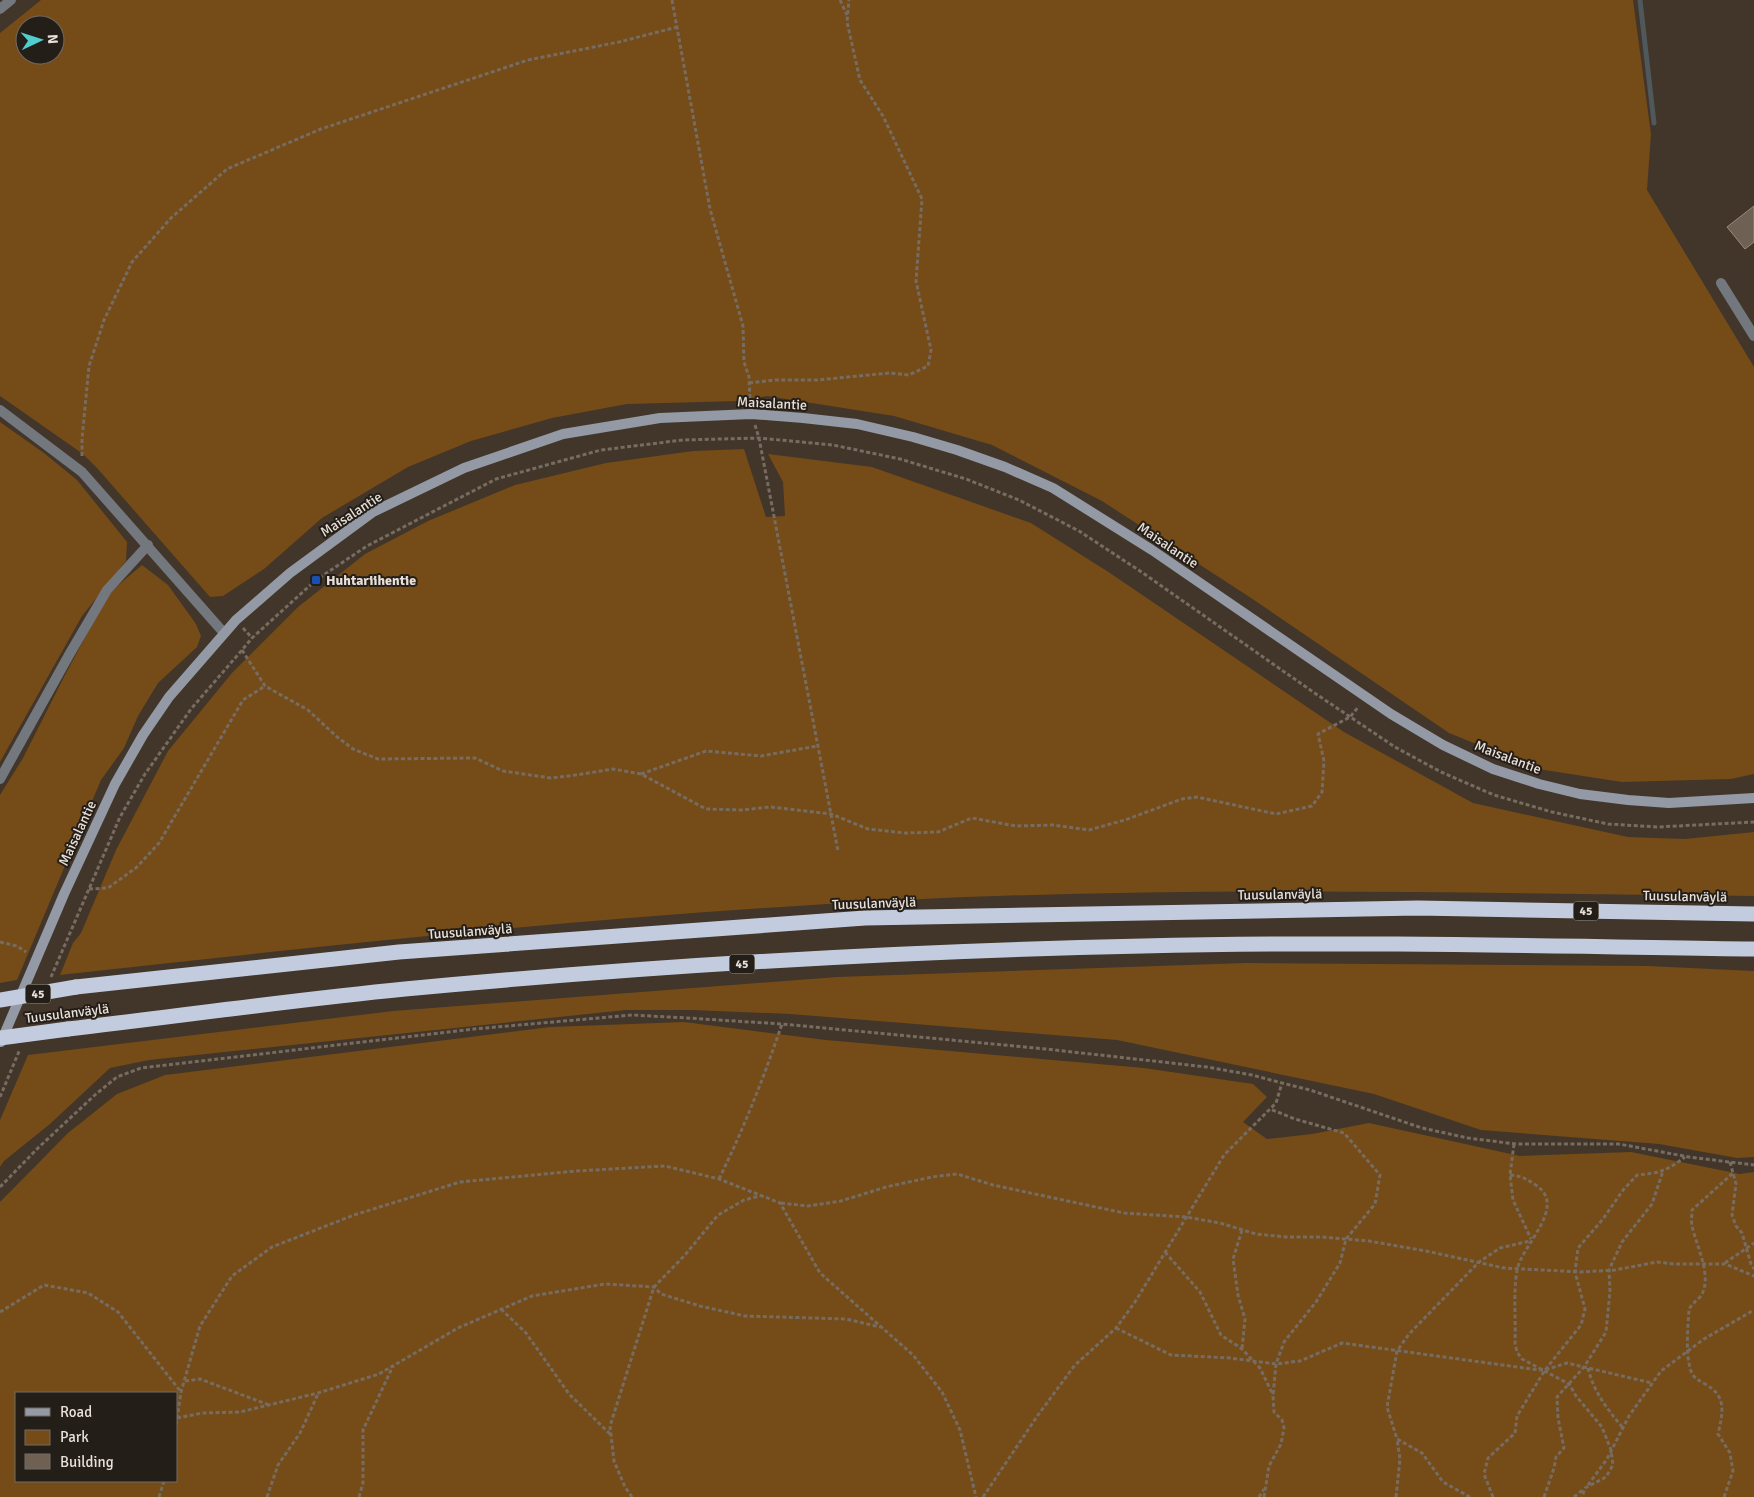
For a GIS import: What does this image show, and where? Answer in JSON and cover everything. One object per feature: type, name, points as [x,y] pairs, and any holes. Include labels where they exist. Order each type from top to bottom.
[{"type":"highway","name":"Tuusulanväylä","points":[[0,1000],[76,987],[399,952],[865,918],[1418,908],[1754,914]]},
{"type":"highway","name":"Tuusulanväylä","points":[[0,1038],[402,989],[635,970],[865,956],[1142,946],[1420,944],[1754,949]]},
{"type":"main road","name":"Maisalantie","points":[[0,1045],[64,894],[115,784],[143,735],[169,697],[236,620],[290,573],[373,512],[464,468],[563,434],[660,418],[751,414],[857,424],[957,450],[1005,467],[1053,488],[1152,550],[1392,714],[1443,745],[1492,769],[1539,784],[1580,794],[1628,800],[1669,803],[1754,798]]},
{"type":"street","points":[[0,9],[11,0]]},
{"type":"street","points":[[1721,283],[1754,336]]},
{"type":"street","points":[[0,410],[82,472],[224,633]]},
{"type":"street","points":[[0,779],[107,590],[148,545]]},
{"type":"path","points":[[672,0],[710,209],[743,326],[744,362],[749,377],[751,414],[759,438],[838,852]]},
{"type":"path","points":[[840,0],[848,16]]},
{"type":"path","points":[[749,383],[775,380],[818,380],[890,373],[909,375],[928,366],[931,350],[916,282],[922,199],[883,116],[860,80],[847,22],[849,0]]},
{"type":"path","points":[[82,472],[82,439],[89,366],[108,312],[132,262],[171,218],[227,169],[321,130],[528,60],[619,42],[677,27]]},
{"type":"path","points":[[49,982],[120,817],[146,774],[191,709],[252,638],[316,580],[398,528],[496,479],[601,450],[683,440],[759,438],[833,445],[900,459],[966,478],[1018,500],[1079,531],[1350,717],[1318,734],[1324,761],[1322,792],[1312,806],[1276,814],[1196,798],[1182,799],[1125,820],[1089,830],[1052,825],[1016,826],[972,818],[938,832],[905,833],[868,829],[830,814],[770,807],[743,810],[706,810],[641,774],[613,769],[551,778],[503,771],[475,758],[378,759],[353,748],[336,736],[308,710],[265,686],[242,650]]},
{"type":"path","points":[[89,889],[108,888],[137,867],[159,843],[243,700],[265,686]]},
{"type":"path","points":[[641,774],[706,751],[761,756],[817,746]]},
{"type":"path","points":[[0,1187],[38,1148],[96,1094],[117,1077],[141,1068],[474,1029],[632,1015],[782,1024],[1046,1049],[1188,1065],[1252,1075],[1282,1082],[1422,1128],[1468,1138],[1514,1144],[1619,1144],[1686,1157],[1754,1165]]},
{"type":"path","points":[[719,1179],[744,1128],[766,1073],[782,1024]]},
{"type":"path","points":[[0,1097],[23,1044]]},
{"type":"path","points":[[983,1497],[1038,1415],[1075,1365],[1116,1328],[1135,1302],[1224,1155],[1276,1103],[1282,1082]]},
{"type":"path","points":[[1264,1497],[1269,1466],[1281,1444],[1284,1428],[1282,1420],[1274,1412],[1273,1396],[1276,1364],[1284,1342],[1316,1302],[1340,1263],[1346,1239],[1375,1204],[1380,1175],[1344,1133],[1270,1109]]},
{"type":"path","points":[[1514,1144],[1510,1175],[1513,1200],[1531,1240]]},
{"type":"path","points":[[1493,1497],[1484,1474],[1488,1458],[1515,1433],[1517,1416],[1545,1370],[1581,1326],[1586,1309],[1575,1272],[1578,1248],[1637,1175],[1659,1173],[1686,1157]]},
{"type":"path","points":[[1730,1162],[1736,1184],[1732,1215],[1736,1226],[1742,1233],[1754,1269]]},
{"type":"path","points":[[178,1412],[181,1392],[200,1326],[232,1276],[272,1247],[354,1215],[460,1182],[576,1171],[665,1166],[719,1179],[780,1203],[808,1206],[841,1201],[886,1187],[932,1177],[957,1174],[993,1185],[1124,1213],[1186,1217],[1220,1223],[1256,1234],[1286,1237],[1322,1236],[1369,1241],[1504,1268],[1575,1272],[1609,1270],[1657,1262],[1724,1264],[1754,1276]]},
{"type":"path","points":[[1544,1497],[1556,1457],[1564,1448],[1558,1418],[1557,1397],[1586,1368],[1606,1332],[1610,1291],[1609,1270],[1622,1242],[1652,1204],[1663,1171]]},
{"type":"path","points":[[1724,1497],[1733,1471],[1730,1453],[1718,1434],[1722,1406],[1715,1390],[1696,1379],[1691,1371],[1688,1351],[1689,1309],[1700,1297],[1704,1287],[1704,1264],[1691,1224],[1692,1210],[1733,1173]]},
{"type":"path","points":[[1510,1175],[1523,1176],[1541,1189],[1548,1199],[1548,1208],[1542,1225],[1531,1240],[1518,1269],[1514,1343],[1517,1352],[1522,1359],[1569,1384],[1576,1396],[1602,1427],[1611,1450],[1613,1465],[1606,1476],[1574,1497]]},
{"type":"path","points":[[632,1497],[625,1487],[614,1461],[610,1426],[654,1287],[685,1255],[718,1215],[744,1200],[762,1196]]},
{"type":"path","points":[[780,1203],[820,1273],[913,1355],[942,1392],[960,1430],[976,1497]]},
{"type":"path","points":[[1242,1230],[1233,1259],[1238,1295],[1245,1319],[1242,1349]]},
{"type":"path","points":[[1396,1497],[1400,1459],[1397,1439],[1386,1407],[1396,1351],[1409,1334],[1449,1291],[1479,1262],[1500,1248],[1531,1240]]},
{"type":"path","points":[[1724,1264],[1754,1243]]},
{"type":"path","points":[[1165,1252],[1200,1292],[1221,1335],[1242,1349],[1260,1368],[1273,1396]]},
{"type":"path","points":[[178,1418],[202,1413],[240,1412],[318,1393],[379,1374],[458,1328],[532,1296],[605,1284],[654,1287],[661,1294],[700,1306],[745,1316],[846,1319],[880,1327]]},
{"type":"path","points":[[0,1312],[44,1285],[88,1293],[118,1312],[181,1392]]},
{"type":"path","points":[[501,1309],[526,1333],[569,1394],[611,1435]]},
{"type":"path","points":[[1582,1497],[1585,1488],[1607,1459],[1629,1416],[1660,1371],[1704,1339],[1754,1310]]},
{"type":"path","points":[[1116,1328],[1171,1355],[1230,1358],[1276,1364],[1300,1361],[1342,1343],[1545,1370],[1567,1363],[1652,1383]]},
{"type":"path","points":[[359,1497],[363,1483],[363,1430],[394,1365]]},
{"type":"path","points":[[1586,1368],[1591,1381],[1609,1411],[1623,1428]]},
{"type":"path","points":[[184,1381],[200,1379],[269,1405]]},
{"type":"path","points":[[267,1497],[278,1465],[300,1433],[318,1393]]},
{"type":"path","points":[[1397,1439],[1422,1452],[1443,1482],[1470,1497]]},
{"type":"path","points":[[159,1497],[164,1482]]},
{"type":"path","points":[[1259,1497],[1266,1486]]},
{"type":"green space","points":[[41,0],[1633,0],[1651,134],[1647,190],[1754,367],[1754,774],[1731,779],[1622,782],[1538,769],[1449,733],[1251,598],[1102,501],[992,445],[894,416],[767,396],[741,401],[627,404],[552,418],[471,441],[408,467],[322,518],[264,569],[223,596],[210,597],[83,454],[0,396],[0,33],[15,21],[15,65],[65,65],[65,15],[22,15]]},
{"type":"green space","points":[[0,422],[44,453],[77,480],[127,542],[126,561],[82,616],[0,762]]},
{"type":"green space","points":[[744,449],[766,517],[785,516],[783,482],[768,454],[872,467],[1031,523],[1110,573],[1344,732],[1473,803],[1628,837],[1685,839],[1754,832],[1754,896],[1434,892],[1221,892],[1114,893],[901,900],[690,913],[480,931],[60,975],[73,943],[81,933],[116,850],[168,751],[232,673],[298,607],[365,554],[428,521],[515,485],[606,463],[693,451]]},
{"type":"green space","points":[[142,565],[168,585],[196,624],[201,636],[197,647],[158,683],[138,716],[124,748],[101,780],[17,980],[0,983],[0,795],[23,758],[109,593]]},
{"type":"green space","points":[[1246,963],[1648,966],[1754,971],[1754,1157],[1737,1158],[1659,1144],[1481,1130],[1374,1094],[1117,1040],[790,1014],[691,1010],[626,1010],[149,1060],[110,1068],[50,1124],[4,1161],[0,1167],[0,1120],[28,1055],[393,1011],[837,977]]},
{"type":"green space","points":[[684,1022],[826,1040],[1144,1068],[1253,1084],[1267,1097],[1243,1122],[1267,1139],[1312,1134],[1369,1123],[1520,1156],[1631,1152],[1740,1174],[1754,1172],[1754,1497],[0,1497],[0,1202],[68,1133],[117,1094],[165,1075],[550,1027]]},
{"type":"building","points":[[1754,206],[1754,242],[1745,249],[1727,227]]},
{"type":"waterway","points":[[1640,0],[1654,123]]},
{"type":"place","name":"Huhtariihentie","points":[[316,580]]}]
